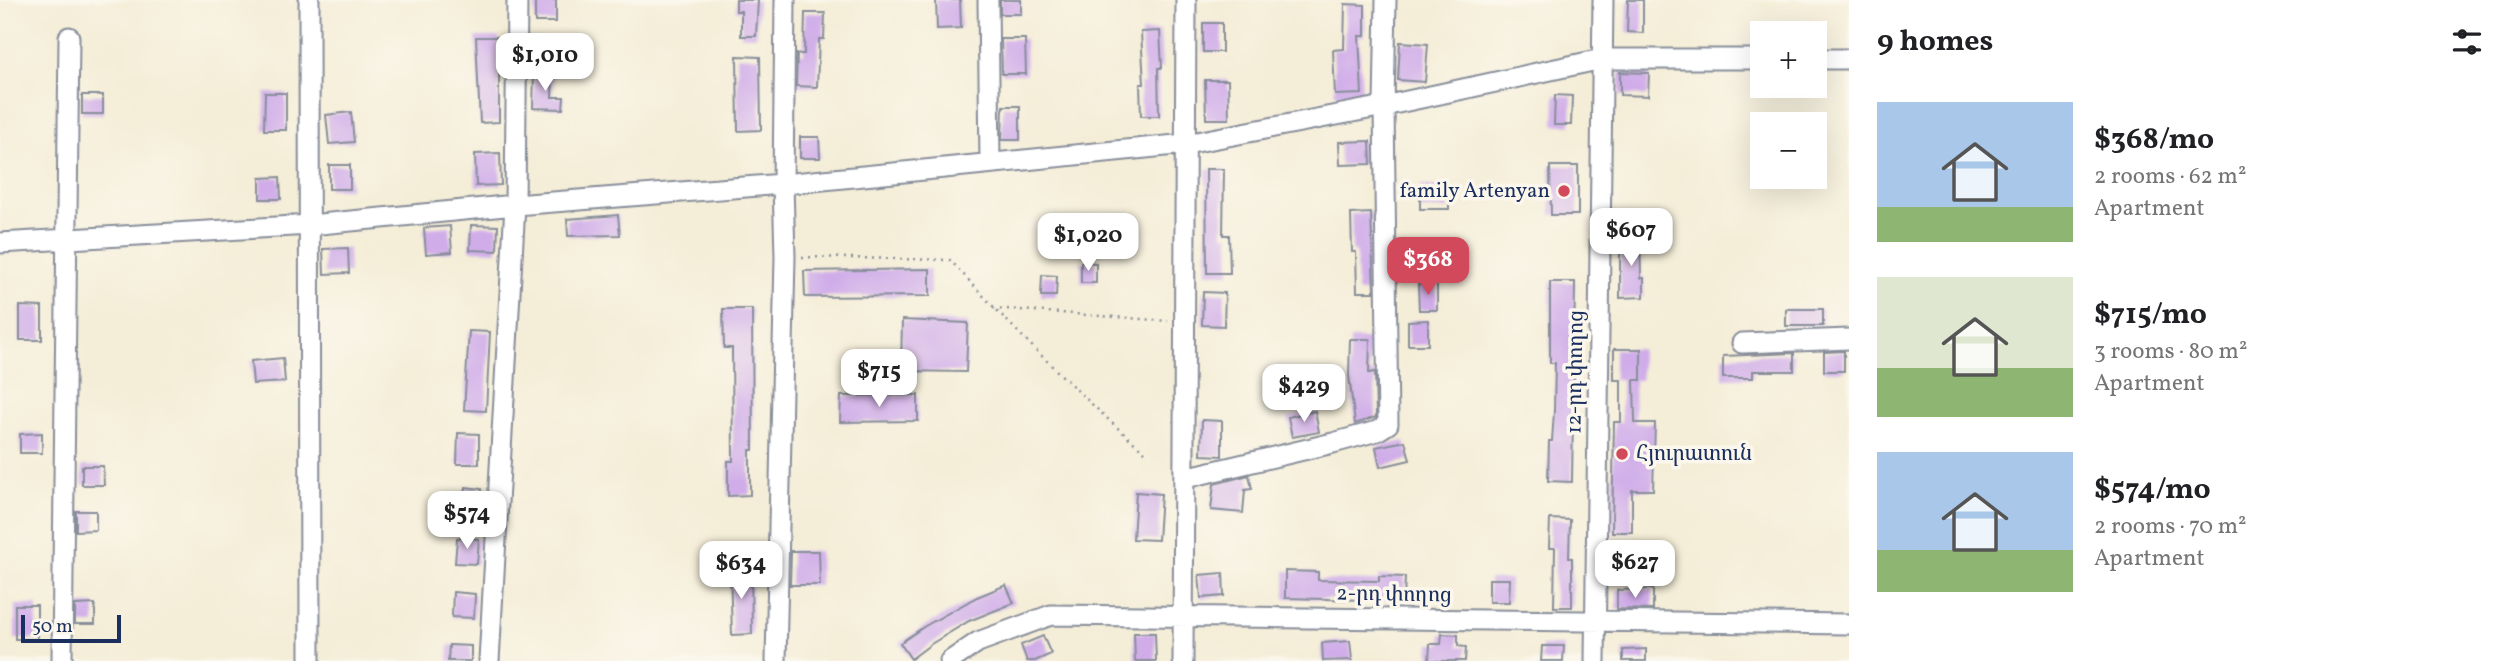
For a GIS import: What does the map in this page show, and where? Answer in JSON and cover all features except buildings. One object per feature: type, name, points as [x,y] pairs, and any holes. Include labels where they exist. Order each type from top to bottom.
[{"type":"street","points":[[309,0],[310,661]]},
{"type":"street","points":[[489,661],[515,205],[517,0]]},
{"type":"street","points":[[776,661],[786,257],[783,184],[785,0]]},
{"type":"street","points":[[988,0],[990,162]]},
{"type":"street","points":[[1183,661],[1186,0]]},
{"type":"street","points":[[1185,478],[1332,443],[1377,431],[1388,424],[1384,106],[1386,0]]},
{"type":"street","name":"12-րդ փողոց","points":[[1595,661],[1603,0]]},
{"type":"street","points":[[62,661],[69,37]]},
{"type":"street","points":[[0,243],[310,225],[515,205],[783,184],[1186,144],[1384,106],[1602,58],[1750,59]]},
{"type":"street","points":[[1827,59],[1849,59]]},
{"type":"street","points":[[1742,343],[1849,339]]},
{"type":"street","name":"2-րդ փողոց","points":[[950,661],[978,642],[1051,615],[1849,624]]},
{"type":"path","points":[[786,257],[950,260],[993,308],[1089,404],[1146,453]]},
{"type":"path","points":[[993,308],[1185,322]]},
{"type":"place","name":"family Artenyan","points":[[1564,191]]},
{"type":"place","name":"Հյուրատուն","points":[[1622,454]]}]
